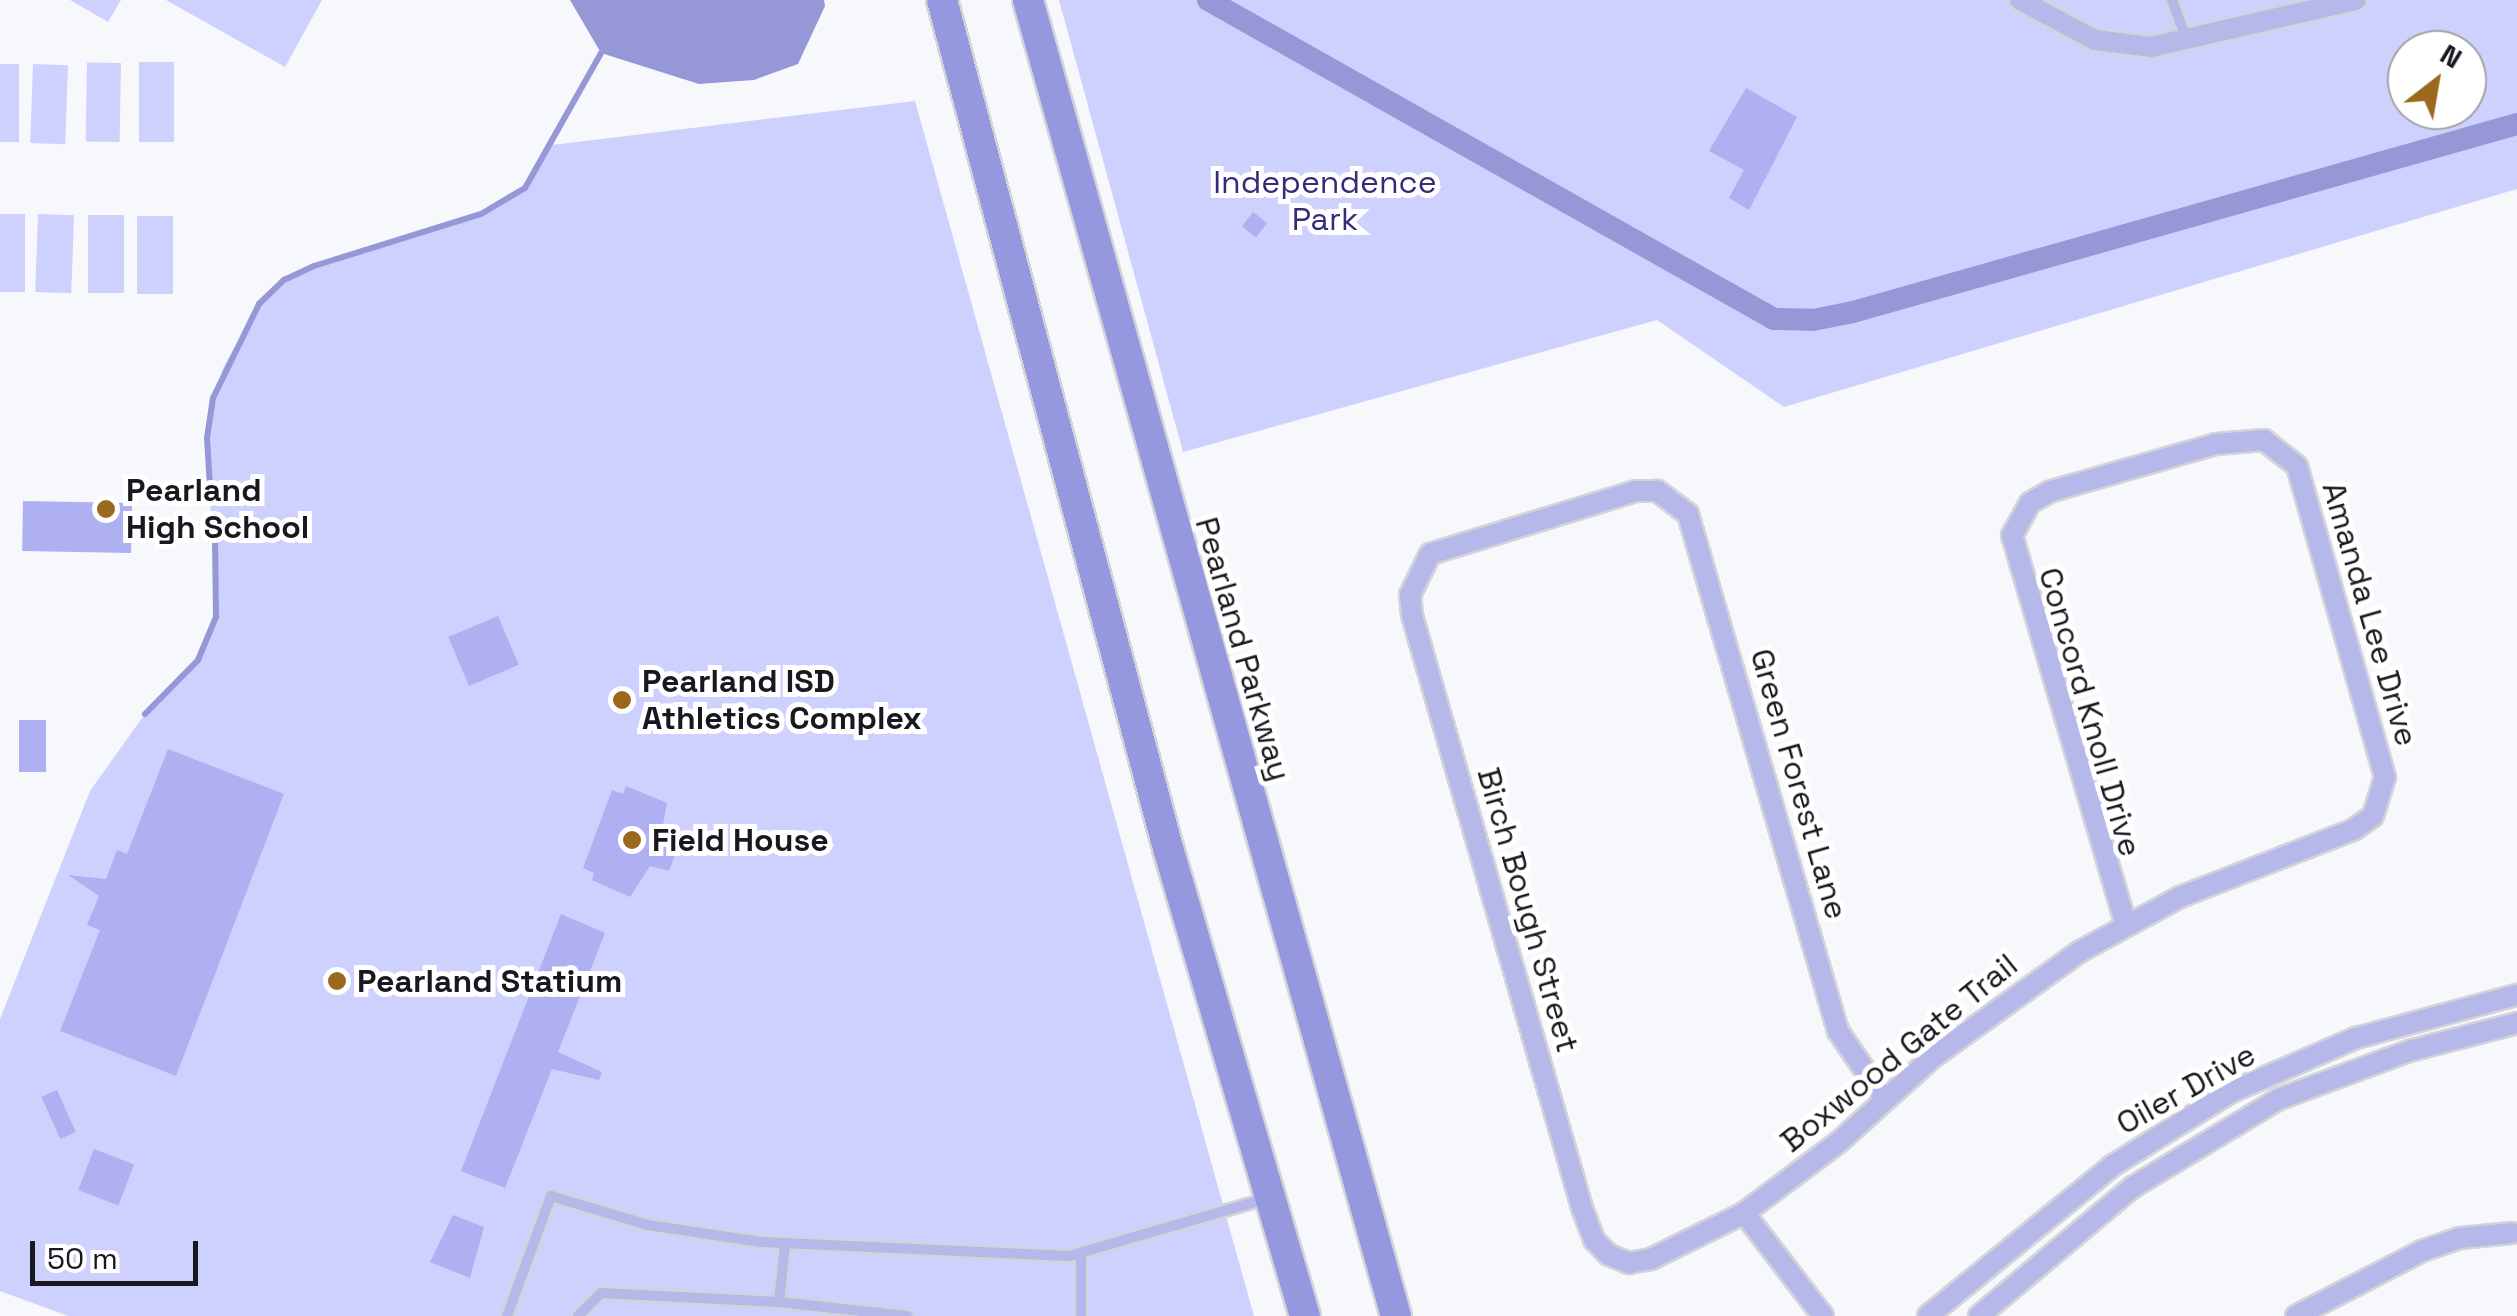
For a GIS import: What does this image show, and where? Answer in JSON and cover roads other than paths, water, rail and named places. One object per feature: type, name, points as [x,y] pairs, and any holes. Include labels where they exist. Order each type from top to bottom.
[{"type":"main road","points":[[942,0],[1168,848],[1305,1316]]},
{"type":"main road","name":"Pearland Parkway","points":[[1028,0],[1396,1316]]},
{"type":"street","points":[[2020,0],[2114,46],[2188,43],[2356,0]]},
{"type":"street","name":"Concord Knoll Drive","points":[[2126,924],[2013,556],[2020,516],[2049,492],[2216,444],[2264,440],[2282,450]]},
{"type":"street","name":"Amanda Lee Drive","points":[[2282,450],[2297,466],[2385,777],[2383,800]]},
{"type":"street","name":"Green Forest Lane","points":[[1416,574],[1430,554],[1450,544],[1657,491],[1688,514],[1697,533],[1838,1031],[1883,1098]]},
{"type":"street","name":"Birch Bough Street","points":[[1416,574],[1410,595],[1423,653],[1582,1208],[1594,1240],[1609,1255]]},
{"type":"street","name":"Boxwood Gate Trail","points":[[1609,1255],[1629,1264],[1651,1258],[1744,1214],[1839,1142],[1883,1098],[2033,982],[2126,924],[2353,830],[2383,800]]},
{"type":"street","name":"Oiler Drive","points":[[1928,1316],[2112,1166],[2231,1092],[2356,1038],[2517,995]]},
{"type":"street","name":"Oiler Drive","points":[[1979,1316],[2133,1187],[2279,1099],[2409,1051],[2517,1023]]},
{"type":"street","points":[[1744,1214],[1823,1316]]},
{"type":"street","points":[[2296,1316],[2422,1251],[2460,1238],[2512,1233]]},
{"type":"lane","points":[[2172,0],[2188,43]]},
{"type":"lane","points":[[507,1316],[551,1196],[648,1225],[786,1244],[1081,1254],[1270,1198]]},
{"type":"lane","points":[[779,1302],[786,1244]]},
{"type":"lane","points":[[1081,1254],[1081,1316]]},
{"type":"lane","points":[[578,1316],[601,1293],[779,1302],[907,1316]]},
{"type":"waterway","points":[[1208,0],[1774,319],[1813,320],[1853,312],[2517,124]]},
{"type":"waterway","points":[[210,487],[207,438],[213,398],[259,304],[284,280],[314,266],[481,214],[525,188],[601,53]]},
{"type":"waterway","points":[[145,714],[198,660],[216,617],[215,531]]},
{"type":"place","name":"Pearland High School","points":[[106,509]]},
{"type":"place","name":"Pearland ISD Athletics Complex","points":[[622,700]]},
{"type":"place","name":"Field House","points":[[632,840]]},
{"type":"place","name":"Pearland Statium","points":[[337,981]]},
{"type":"park label","name":"Independence Park","points":[[1325,202]]}]
